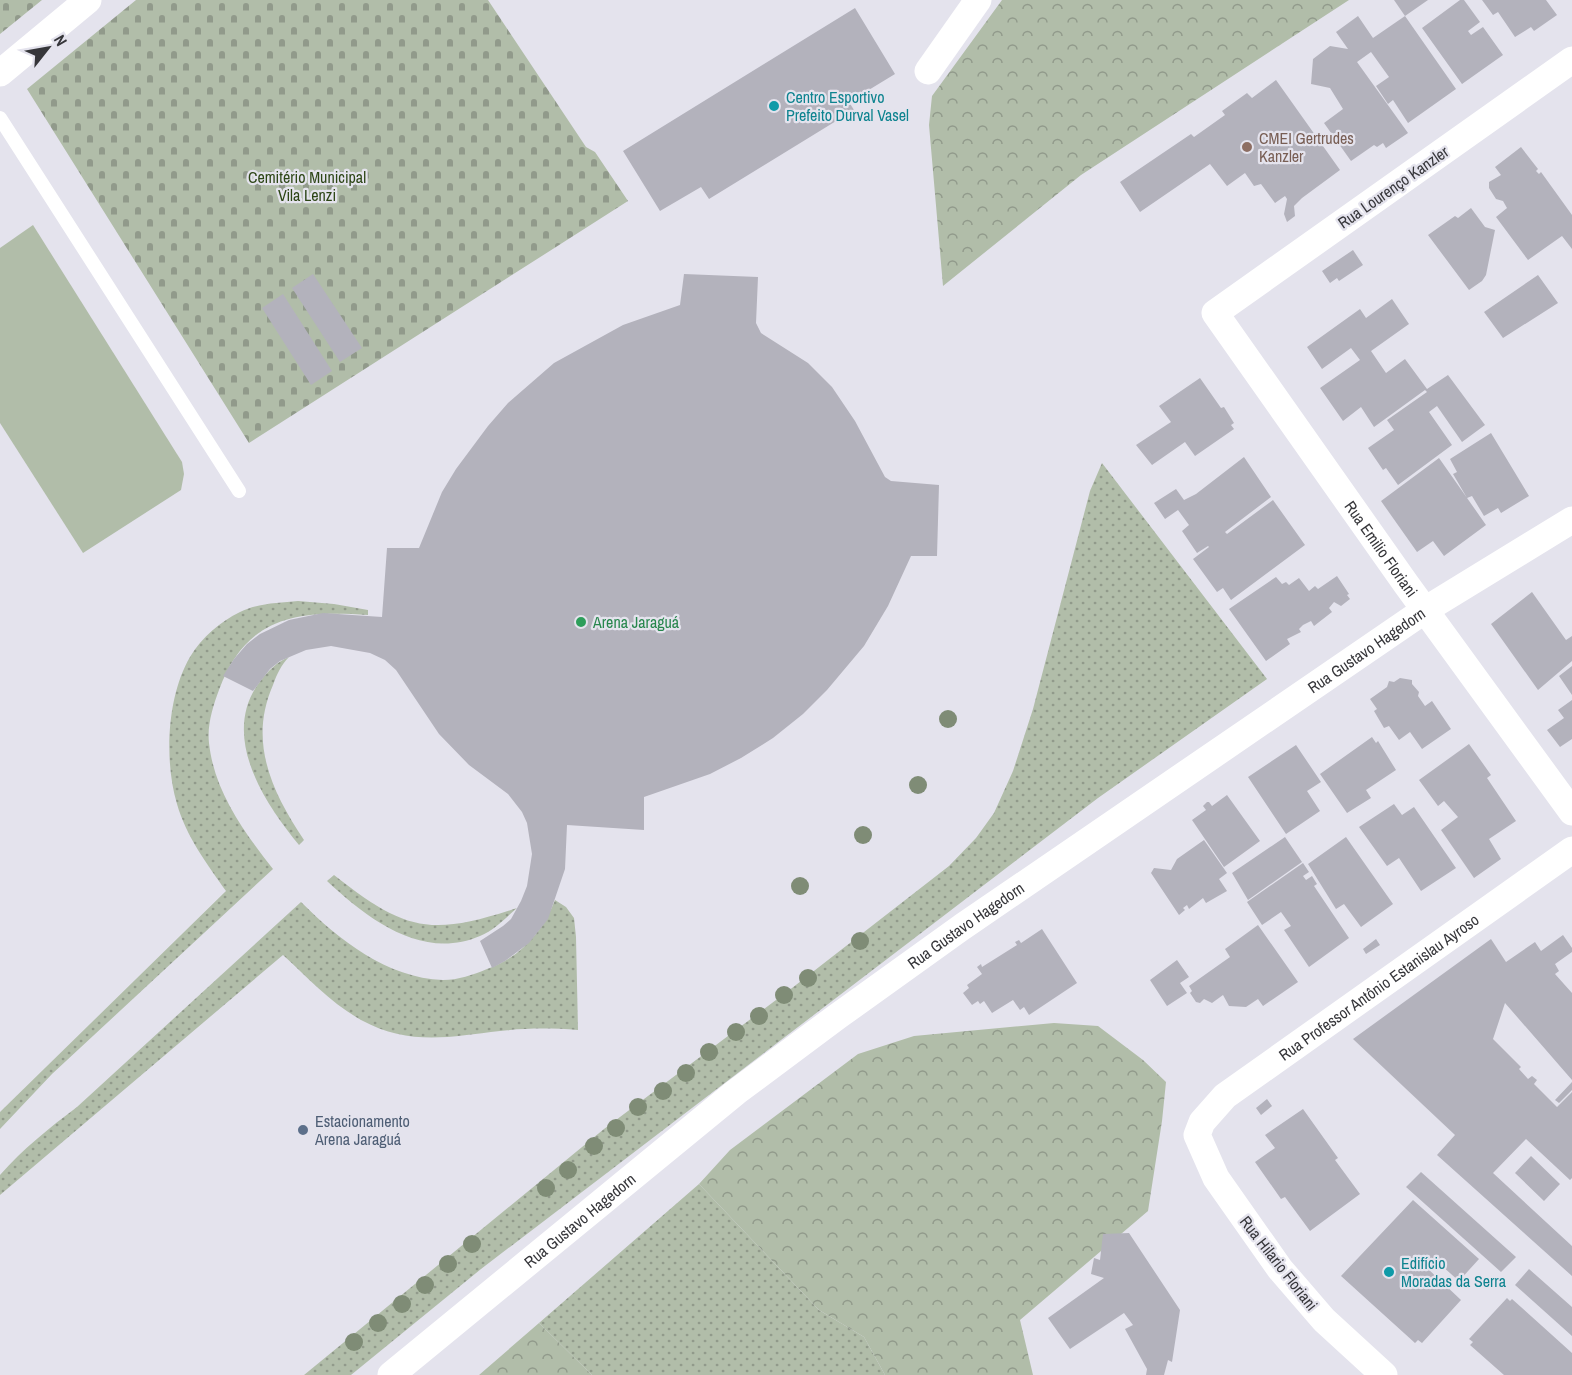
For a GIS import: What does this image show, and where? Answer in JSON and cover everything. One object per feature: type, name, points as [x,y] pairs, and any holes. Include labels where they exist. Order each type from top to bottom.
[{"type":"street","points":[[0,73],[88,0]]},
{"type":"street","points":[[928,71],[978,0]]},
{"type":"street","name":"Rua Lourenço Kanzler","points":[[1215,313],[1572,60]]},
{"type":"street","name":"Rua Emilio Floriani","points":[[1215,313],[1425,610],[1572,812]]},
{"type":"street","name":"Rua Gustavo Hagedorn","points":[[391,1375],[736,1092],[838,1016],[962,927],[1425,610],[1572,520]]},
{"type":"street","name":"Rua Professor Antônio Estanislau Ayroso","points":[[1197,1135],[1202,1122],[1226,1096],[1572,850]]},
{"type":"street","name":"Rua Hilario Floriani","points":[[1197,1135],[1216,1178],[1280,1269],[1324,1320],[1384,1375]]},
{"type":"lane","points":[[0,118],[239,491]]},
{"type":"green space","points":[[0,0],[42,0],[0,34]]},
{"type":"green space","name":"Cemitério Municipal Vila Lenzi","points":[[136,0],[488,0],[586,147],[595,152],[628,201],[249,443],[27,89]]},
{"type":"green space","points":[[1002,0],[1349,0],[1081,175],[943,286],[929,125],[932,96]]},
{"type":"green space","points":[[33,225],[182,462],[184,474],[181,490],[83,553],[0,423],[0,248]]},
{"type":"green space","points":[[1102,463],[1267,679],[1098,798],[481,1269],[351,1375],[304,1375],[604,1129],[792,988],[949,866],[976,838],[994,813],[1013,771],[1033,709],[1090,491]]},
{"type":"green space","points":[[298,601],[368,610],[368,615],[319,614],[297,617],[277,623],[260,632],[244,646],[230,665],[215,702],[209,729],[212,761],[224,794],[241,826],[273,869],[52,1074],[0,1129],[0,1112],[226,891],[191,838],[177,804],[169,749],[176,690],[190,657],[219,625],[240,612],[254,607]]},
{"type":"green space","points":[[289,657],[278,673],[266,706],[263,746],[267,766],[282,804],[304,840],[299,845],[260,788],[245,744],[244,722],[249,701],[267,673]]},
{"type":"green space","points":[[334,875],[380,908],[400,918],[420,923],[440,925],[462,923],[517,908],[495,927],[480,936],[458,942],[437,943],[417,940],[378,922],[360,909],[327,881]]},
{"type":"green space","points":[[555,900],[566,907],[574,918],[578,1030],[519,1029],[429,1038],[396,1034],[350,1013],[320,990],[283,955],[0,1195],[0,1175],[18,1156],[77,1107],[301,902],[348,943],[383,964],[422,978],[443,980],[471,975],[499,964],[520,951],[537,933]]},
{"type":"green space","points":[[1054,1023],[1098,1026],[1143,1060],[1166,1082],[1148,1211],[1020,1320],[1033,1375],[885,1375],[864,1337],[819,1310],[699,1184],[730,1150],[858,1054],[914,1036]]},
{"type":"green space","points":[[699,1184],[819,1310],[864,1337],[885,1375],[592,1375],[539,1323]]},
{"type":"green space","points":[[539,1323],[592,1375],[479,1375]]},
{"type":"building","points":[[1394,0],[1428,0],[1405,16]]},
{"type":"building","points":[[1460,0],[1464,0],[1480,22],[1468,31],[1471,35],[1483,27],[1503,55],[1462,84],[1422,28]]},
{"type":"building","points":[[1482,0],[1546,0],[1557,15],[1534,31],[1531,27],[1515,37],[1498,12],[1493,15]]},
{"type":"building","name":"Centro Esportivo Prefeito Durval Vasel","points":[[855,8],[895,74],[849,102],[854,110],[709,199],[701,187],[660,211],[623,151]]},
{"type":"building","points":[[1358,16],[1373,38],[1405,16],[1456,89],[1408,123],[1393,100],[1388,104],[1376,86],[1389,77],[1371,52],[1357,62],[1408,133],[1386,148],[1383,143],[1377,147],[1374,145],[1351,161],[1324,123],[1343,109],[1330,88],[1311,84],[1313,59],[1330,46],[1348,49],[1336,32]]},
{"type":"building","name":"CMEI Gertrudes Kanzler","points":[[1276,80],[1340,170],[1294,206],[1295,216],[1287,222],[1284,214],[1287,199],[1285,196],[1275,203],[1261,184],[1254,186],[1245,173],[1227,186],[1210,164],[1140,212],[1120,182],[1191,134],[1194,137],[1225,115],[1222,111],[1247,93],[1252,98]]},
{"type":"building","points":[[1521,147],[1538,169],[1536,171],[1539,174],[1541,172],[1572,215],[1572,249],[1562,236],[1528,260],[1496,217],[1507,208],[1503,201],[1496,199],[1489,188],[1489,182],[1501,175],[1495,167]]},
{"type":"building","points":[[1471,208],[1485,227],[1495,230],[1486,275],[1482,281],[1469,290],[1428,235]]},
{"type":"building","points":[[1353,250],[1363,265],[1339,281],[1337,278],[1330,283],[1322,271]]},
{"type":"building","points":[[313,274],[362,348],[340,362],[292,288]]},
{"type":"building","name":"Arena Jaraguá","points":[[684,274],[758,277],[756,323],[761,333],[808,363],[832,387],[855,421],[885,477],[891,481],[939,485],[937,556],[911,556],[888,606],[864,646],[827,690],[803,714],[773,738],[710,774],[644,797],[644,830],[567,825],[565,869],[548,919],[529,943],[492,968],[480,941],[511,919],[527,886],[532,854],[527,823],[522,812],[508,794],[469,765],[439,734],[396,670],[385,660],[370,653],[331,646],[306,650],[280,661],[270,669],[253,691],[223,676],[247,644],[260,634],[289,620],[323,613],[382,617],[387,548],[419,548],[442,492],[456,469],[508,403],[554,363],[623,325],[680,305]]},
{"type":"building","points":[[1538,275],[1558,303],[1503,338],[1484,312]]},
{"type":"building","points":[[283,294],[332,371],[311,385],[262,308]]},
{"type":"building","points":[[1392,299],[1409,324],[1371,351],[1386,373],[1405,359],[1427,389],[1448,375],[1485,425],[1462,442],[1437,406],[1429,412],[1452,445],[1398,485],[1386,468],[1383,470],[1368,448],[1394,430],[1387,420],[1427,392],[1425,390],[1374,427],[1361,407],[1343,421],[1320,388],[1360,360],[1351,348],[1322,369],[1307,347],[1360,309],[1366,318]]},
{"type":"building","points":[[1200,378],[1221,408],[1224,407],[1234,423],[1231,425],[1234,429],[1195,456],[1185,442],[1152,465],[1136,445],[1171,422],[1159,406]]},
{"type":"building","points":[[1491,433],[1529,496],[1501,513],[1498,508],[1484,516],[1472,496],[1467,498],[1453,474],[1457,472],[1450,459]]},
{"type":"building","points":[[1244,457],[1271,497],[1225,532],[1227,534],[1273,500],[1305,545],[1231,600],[1223,588],[1217,592],[1193,559],[1209,547],[1197,553],[1182,531],[1189,525],[1178,510],[1165,519],[1154,503],[1176,489],[1184,500],[1196,494]]},
{"type":"building","points":[[1439,458],[1486,525],[1444,556],[1433,541],[1417,552],[1381,501]]},
{"type":"building","points":[[1337,576],[1350,599],[1341,606],[1334,602],[1329,608],[1332,612],[1314,626],[1311,621],[1303,625],[1299,629],[1301,632],[1287,639],[1290,644],[1266,661],[1229,609],[1276,577],[1282,584],[1286,582],[1289,585],[1299,578],[1309,591],[1315,586],[1318,589]]},
{"type":"building","points":[[1532,592],[1566,640],[1572,636],[1572,661],[1538,690],[1491,624]]},
{"type":"building","points":[[1572,666],[1572,695],[1559,676]]},
{"type":"building","points":[[1400,678],[1412,680],[1425,706],[1432,701],[1451,729],[1422,749],[1410,732],[1399,740],[1389,726],[1384,728],[1374,711],[1377,709],[1370,699],[1387,687],[1389,681],[1394,682]]},
{"type":"building","points":[[1572,700],[1572,739],[1560,747],[1547,730],[1564,718],[1558,710]]},
{"type":"building","points":[[1372,737],[1376,743],[1378,741],[1396,770],[1366,790],[1371,798],[1347,813],[1320,774]]},
{"type":"building","points":[[1469,744],[1491,775],[1487,778],[1516,821],[1489,839],[1501,859],[1474,878],[1441,830],[1458,817],[1444,801],[1438,806],[1419,780]]},
{"type":"building","points":[[1296,745],[1321,782],[1307,791],[1320,811],[1286,834],[1248,777]]},
{"type":"building","points":[[1227,795],[1260,841],[1224,867],[1192,820],[1206,810],[1203,806],[1207,802],[1212,806]]},
{"type":"building","points":[[1394,804],[1402,815],[1414,807],[1456,868],[1421,891],[1399,858],[1387,866],[1359,827]]},
{"type":"building","points":[[1285,837],[1302,862],[1248,900],[1232,873]]},
{"type":"building","points":[[1346,837],[1393,904],[1361,927],[1344,904],[1336,909],[1308,864]]},
{"type":"building","points":[[1204,840],[1227,873],[1219,879],[1227,891],[1206,903],[1203,898],[1189,909],[1187,905],[1179,915],[1151,873],[1154,868],[1171,870],[1177,859]]},
{"type":"building","points":[[1303,863],[1309,872],[1303,876],[1306,880],[1312,876],[1317,884],[1314,886],[1349,938],[1309,967],[1284,930],[1291,926],[1281,912],[1262,925],[1247,902]]},
{"type":"building","points":[[1258,925],[1298,982],[1263,1006],[1258,999],[1246,1007],[1229,1006],[1223,995],[1212,1003],[1204,999],[1200,1003],[1196,1002],[1190,993],[1192,991],[1189,986],[1230,957],[1225,949]]},
{"type":"building","points":[[1042,929],[1077,983],[1029,1015],[1024,1007],[1020,1010],[1013,1000],[992,1013],[984,1001],[980,1004],[978,1001],[972,1005],[963,993],[969,988],[967,985],[982,974],[977,967],[981,964],[982,967],[1017,945],[1015,942],[1019,940],[1021,943]]},
{"type":"building","points":[[1563,935],[1572,948],[1572,952],[1555,964],[1559,971],[1555,974],[1572,993],[1572,1080],[1505,1003],[1493,1039],[1521,1067],[1519,1069],[1528,1079],[1532,1076],[1537,1080],[1534,1084],[1557,1107],[1572,1092],[1572,1178],[1570,1180],[1526,1139],[1493,1173],[1572,1246],[1572,1276],[1437,1155],[1455,1135],[1353,1039],[1491,939],[1506,962],[1535,942],[1541,951]]},
{"type":"building","points":[[1376,939],[1380,945],[1366,954],[1363,949]]},
{"type":"building","points":[[1177,960],[1189,977],[1180,983],[1187,993],[1167,1006],[1150,980]]},
{"type":"building","points":[[1572,1082],[1572,1090],[1559,1103],[1555,1100]]},
{"type":"building","points":[[1267,1099],[1272,1106],[1261,1115],[1256,1108]]},
{"type":"building","points":[[1303,1109],[1338,1158],[1335,1160],[1360,1194],[1310,1231],[1285,1197],[1281,1199],[1255,1162],[1275,1148],[1265,1135]]},
{"type":"building","points":[[1531,1156],[1560,1184],[1544,1201],[1515,1173]]},
{"type":"building","points":[[1421,1172],[1516,1257],[1501,1272],[1406,1187]]},
{"type":"building","name":"Edifício Moradas da Serra","points":[[1413,1200],[1479,1259],[1459,1281],[1434,1259],[1426,1267],[1461,1300],[1422,1343],[1418,1340],[1415,1343],[1341,1276]]},
{"type":"building","points":[[1129,1233],[1180,1310],[1172,1362],[1168,1360],[1164,1375],[1146,1375],[1147,1369],[1125,1329],[1133,1325],[1124,1313],[1070,1349],[1048,1318],[1104,1278],[1091,1274],[1094,1258],[1100,1260],[1103,1234]]},
{"type":"building","points":[[1529,1269],[1572,1307],[1572,1336],[1515,1285]]},
{"type":"building","name":"Edifício Moradas da Serra","points":[[1507,1298],[1510,1301],[1512,1299],[1572,1353],[1572,1375],[1504,1375],[1470,1345],[1473,1342],[1469,1339]]},
{"type":"place","name":"Centro Esportivo Prefeito Durval Vasel","points":[[774,106]]},
{"type":"place","name":"CMEI Gertrudes Kanzler","points":[[1247,147]]},
{"type":"place","name":"Arena Jaraguá","points":[[581,622]]},
{"type":"place","name":"Estacionamento Arena Jaraguá","points":[[303,1130]]},
{"type":"place","name":"Edifício Moradas da Serra","points":[[1389,1272]]}]
